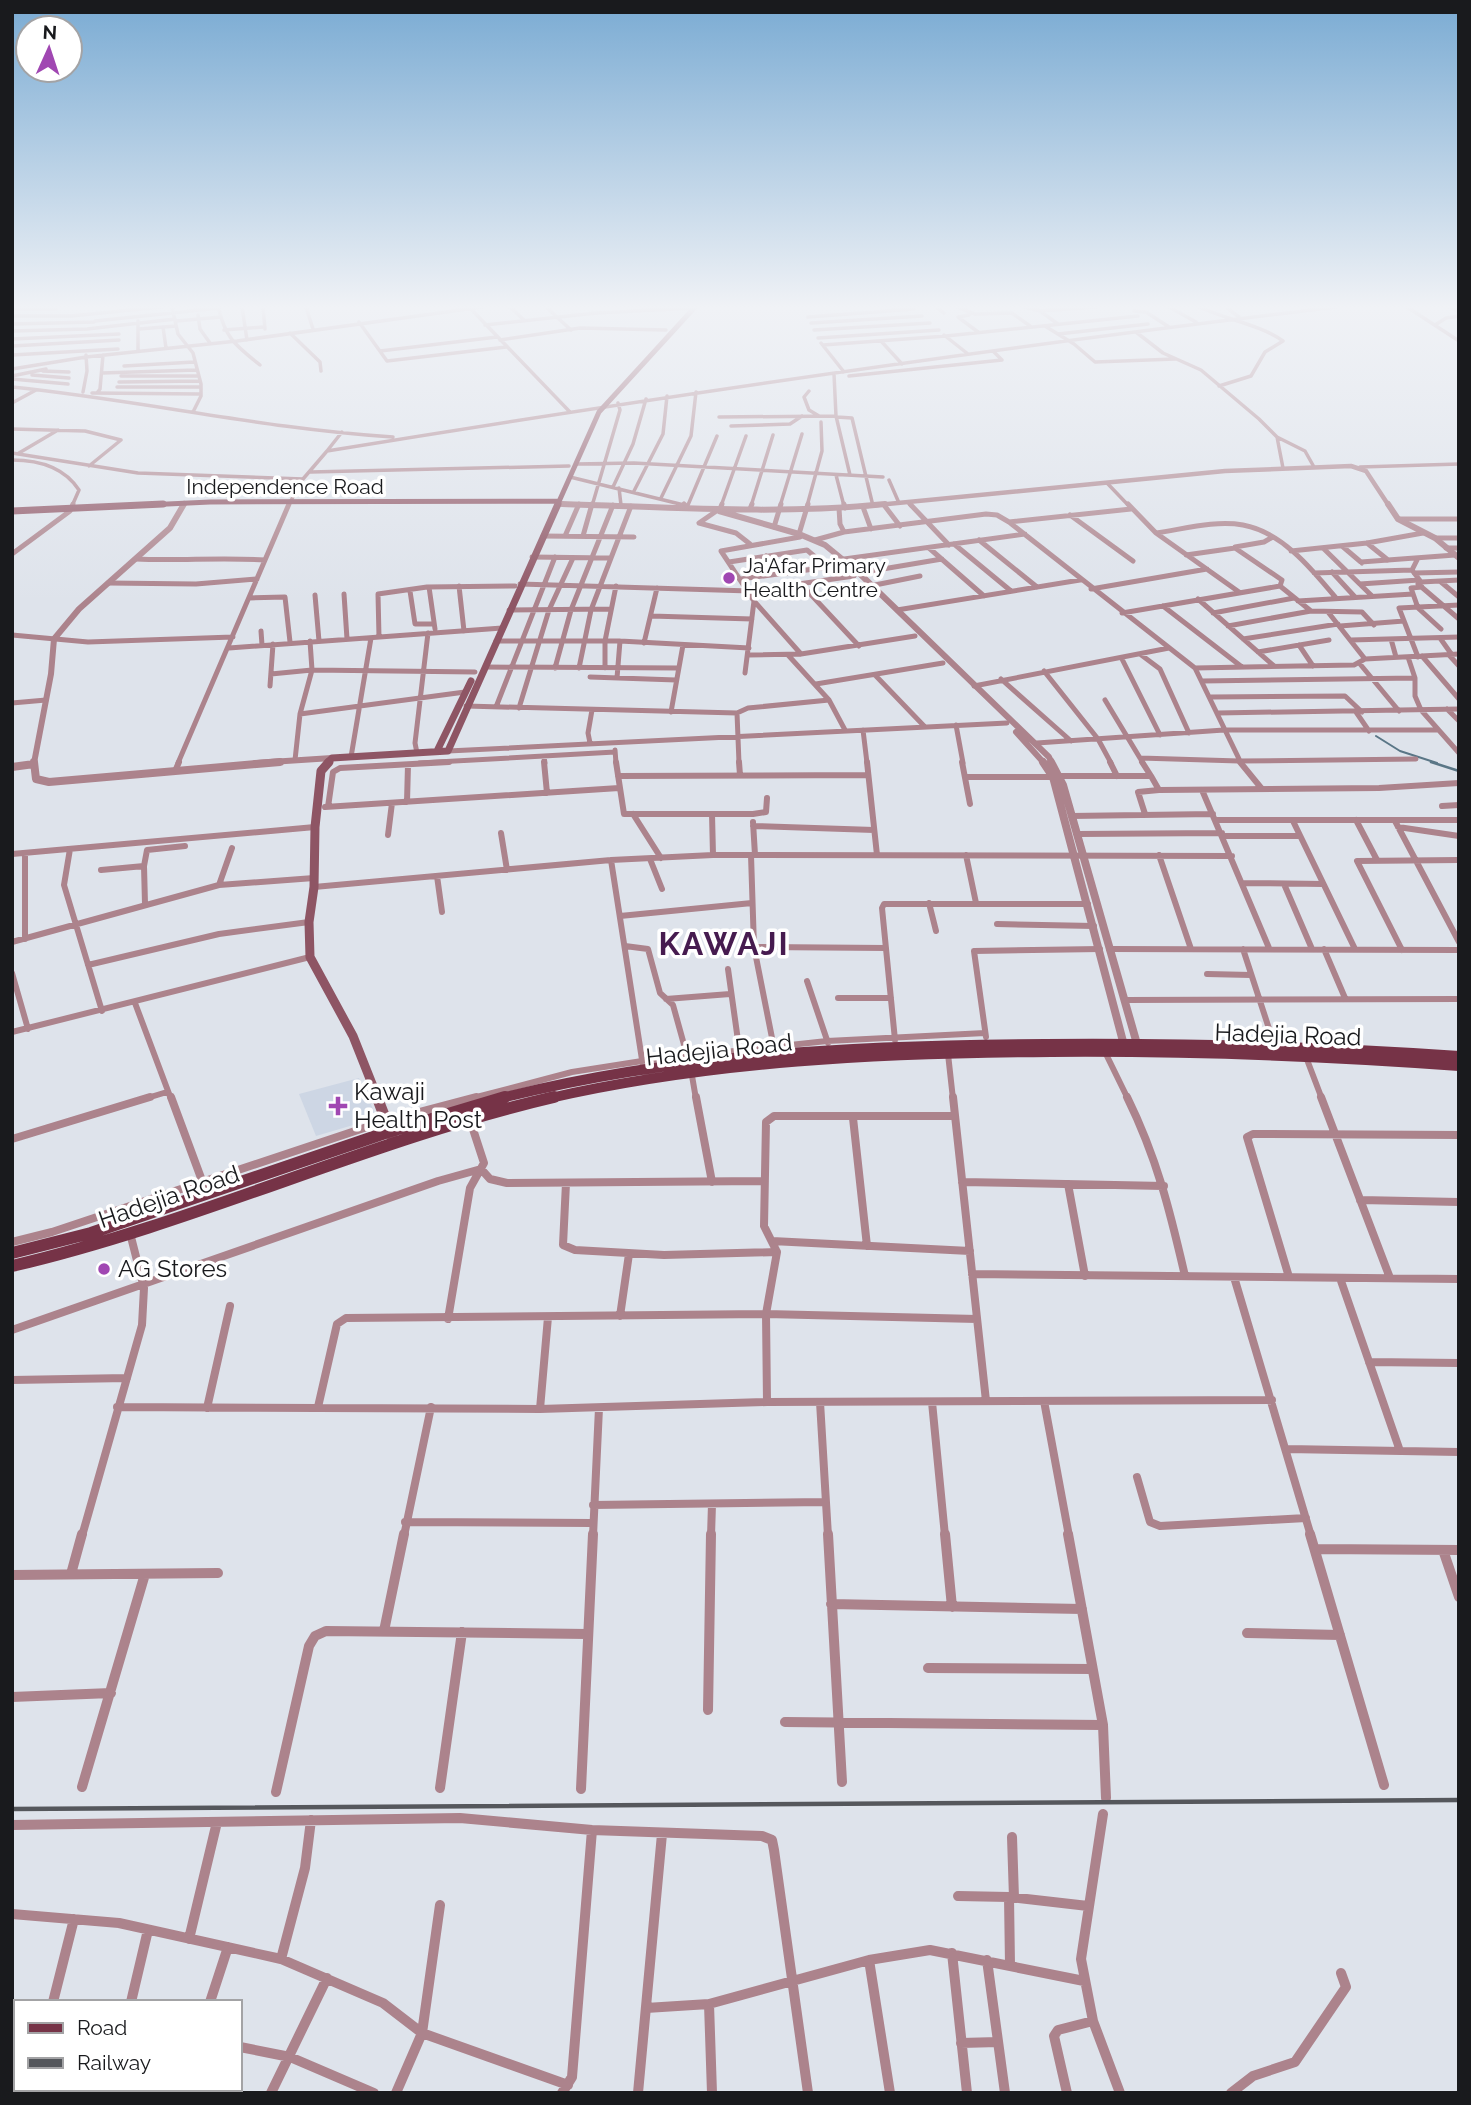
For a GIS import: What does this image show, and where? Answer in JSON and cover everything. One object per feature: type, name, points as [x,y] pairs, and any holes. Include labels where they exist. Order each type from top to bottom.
[{"type":"main road","points":[[442,751],[465,692],[498,628],[600,406]]},
{"type":"main road","points":[[442,751],[485,667],[496,641],[498,628],[509,610],[517,585],[533,557],[573,465]]},
{"type":"main road","name":"Independence Road","points":[[12,513],[184,504],[555,502]]},
{"type":"main road","points":[[397,1142],[387,1126],[353,1036],[310,957],[309,922],[321,771],[332,758],[442,751]]},
{"type":"main road","name":"Hadejia Road","points":[[12,1266],[131,1233],[469,1117],[740,1055],[829,1046],[986,1039],[1125,1048],[1275,1047],[1459,1056]]},
{"type":"main road","name":"Hadejia Road","points":[[12,1252],[140,1217],[205,1189],[387,1126],[643,1065],[794,1063],[948,1054],[1105,1052],[1125,1048]]},
{"type":"main road","name":"Hadejia Road","points":[[1138,1048],[1341,1057],[1459,1066]]},
{"type":"street","points":[[145,405],[342,432],[408,437]]},
{"type":"street","points":[[193,412],[196,405]]},
{"type":"street","points":[[563,405],[569,411]]},
{"type":"street","points":[[327,451],[605,405]]},
{"type":"street","points":[[583,536],[606,464],[620,410],[619,405]]},
{"type":"street","points":[[621,505],[616,487],[645,405]]},
{"type":"street","points":[[634,491],[663,433],[669,405]]},
{"type":"street","points":[[661,498],[691,436],[694,405]]},
{"type":"street","points":[[800,536],[800,524],[809,508],[825,441],[820,419],[807,405]]},
{"type":"street","points":[[836,405],[850,475]]},
{"type":"street","points":[[1241,405],[1277,437],[1307,451],[1313,458],[1314,467]]},
{"type":"street","points":[[731,426],[790,424],[802,416]]},
{"type":"street","points":[[719,417],[852,418],[873,506]]},
{"type":"street","points":[[12,429],[112,435],[121,440],[89,466]]},
{"type":"street","points":[[19,453],[59,430]]},
{"type":"street","points":[[176,769],[288,504],[303,479],[342,432]]},
{"type":"street","points":[[774,527],[802,434]]},
{"type":"street","points":[[750,509],[773,435]]},
{"type":"street","points":[[688,506],[717,436]]},
{"type":"street","points":[[746,436],[734,469],[712,509],[699,523],[736,533],[750,544]]},
{"type":"street","points":[[1277,437],[1283,468]]},
{"type":"street","points":[[12,453],[138,473],[303,479]]},
{"type":"street","points":[[12,460],[33,462],[60,470],[74,478],[79,490],[71,510],[12,554]]},
{"type":"street","points":[[311,472],[649,464],[883,477]]},
{"type":"street","points":[[555,502],[712,509],[842,508],[1225,471],[1459,464]]},
{"type":"street","points":[[1360,467],[1366,471],[1398,519],[1434,538],[1457,556]]},
{"type":"street","points":[[836,475],[842,508],[840,524],[844,532]]},
{"type":"street","points":[[570,477],[688,506]]},
{"type":"street","points":[[889,480],[898,503]]},
{"type":"street","points":[[1107,483],[1156,533],[1240,592]]},
{"type":"street","points":[[908,502],[925,523],[1011,592]]},
{"type":"street","points":[[184,504],[170,528],[79,609],[54,639],[34,764],[36,779],[49,782],[176,769],[332,758]]},
{"type":"street","points":[[565,536],[579,504]]},
{"type":"street","points":[[555,668],[571,610],[613,505]]},
{"type":"street","points":[[884,505],[900,526]]},
{"type":"street","points":[[579,668],[591,610],[631,506]]},
{"type":"street","points":[[863,507],[871,529]]},
{"type":"street","points":[[712,509],[800,536],[841,562]]},
{"type":"street","points":[[712,509],[815,540],[897,610],[931,647],[1037,743],[1056,776],[1078,834],[1138,1048]]},
{"type":"street","points":[[1009,522],[1131,509]]},
{"type":"street","points":[[815,540],[844,532],[986,514],[997,515],[1026,534],[1091,589],[1195,668],[1239,761],[1262,789]]},
{"type":"street","points":[[1070,515],[1133,561]]},
{"type":"street","points":[[1398,519],[1459,519]]},
{"type":"street","points":[[1156,533],[1240,524],[1249,526],[1291,551],[1336,597]]},
{"type":"street","points":[[568,528],[585,529]]},
{"type":"street","points":[[1291,551],[1367,543],[1423,533]]},
{"type":"street","points":[[741,579],[1026,534]]},
{"type":"street","points":[[542,536],[634,537]]},
{"type":"street","points":[[800,536],[721,550],[754,601],[801,654]]},
{"type":"street","points":[[1186,555],[1264,542],[1271,538]]},
{"type":"street","points":[[1434,538],[1459,538]]},
{"type":"street","points":[[12,548],[32,540]]},
{"type":"street","points":[[979,540],[1037,587]]},
{"type":"street","points":[[1367,543],[1389,560]]},
{"type":"street","points":[[1342,546],[1370,571]]},
{"type":"street","points":[[1231,547],[1239,549],[1282,580],[1280,586]]},
{"type":"street","points":[[929,548],[984,596]]},
{"type":"street","points":[[1323,548],[1372,596]]},
{"type":"street","points":[[1446,548],[1459,548]]},
{"type":"street","points":[[729,562],[807,550],[827,567]]},
{"type":"street","points":[[766,556],[787,572]]},
{"type":"street","points":[[1361,562],[1457,556]]},
{"type":"street","points":[[533,557],[610,558]]},
{"type":"street","points":[[496,707],[555,557]]},
{"type":"street","points":[[519,708],[549,610],[573,558]]},
{"type":"street","points":[[1413,571],[1418,558]]},
{"type":"street","points":[[136,559],[265,559]]},
{"type":"street","points":[[379,637],[377,596],[429,587],[543,584],[750,591],[942,559]]},
{"type":"street","points":[[1091,589],[1207,569]]},
{"type":"street","points":[[1413,571],[1420,583],[1459,619]]},
{"type":"street","points":[[1332,572],[1355,597]]},
{"type":"street","points":[[1314,573],[1459,572]]},
{"type":"street","points":[[856,575],[915,636],[931,647],[943,663],[1007,723],[1056,776],[1125,1048]]},
{"type":"street","points":[[870,586],[920,576]]},
{"type":"street","points":[[108,583],[196,584],[257,579]]},
{"type":"street","points":[[897,610],[1080,580]]},
{"type":"street","points":[[1360,584],[1459,580]]},
{"type":"street","points":[[1440,581],[1459,597]]},
{"type":"street","points":[[1420,583],[1411,588],[1418,608],[1441,629]]},
{"type":"street","points":[[801,584],[859,646]]},
{"type":"street","points":[[459,586],[464,631]]},
{"type":"street","points":[[605,668],[605,641],[616,586]]},
{"type":"street","points":[[1122,613],[1280,586]]},
{"type":"street","points":[[1280,586],[1311,611]]},
{"type":"street","points":[[429,587],[437,633]]},
{"type":"street","points":[[644,643],[657,587]]},
{"type":"street","points":[[410,591],[415,624],[434,624]]},
{"type":"street","points":[[344,594],[347,639]]},
{"type":"street","points":[[1213,613],[1295,600],[1413,594]]},
{"type":"street","points":[[315,595],[319,641]]},
{"type":"street","points":[[249,598],[285,597],[290,642]]},
{"type":"street","points":[[1198,599],[1274,666]]},
{"type":"street","points":[[745,673],[754,601]]},
{"type":"street","points":[[1459,605],[1399,608],[1420,657],[1459,699]]},
{"type":"street","points":[[1163,606],[1242,667]]},
{"type":"street","points":[[509,610],[611,609]]},
{"type":"street","points":[[1228,626],[1311,611],[1362,612],[1374,625]]},
{"type":"street","points":[[1328,612],[1351,640],[1373,679],[1399,711]]},
{"type":"street","points":[[651,616],[752,620]]},
{"type":"street","points":[[1243,639],[1339,625],[1374,625],[1404,621]]},
{"type":"street","points":[[229,648],[498,628]]},
{"type":"street","points":[[261,631],[262,645]]},
{"type":"street","points":[[417,753],[415,743],[428,634]]},
{"type":"street","points":[[12,635],[106,642],[233,637]]},
{"type":"street","points":[[496,641],[620,641],[788,655],[915,636]]},
{"type":"street","points":[[1351,640],[1459,637]]},
{"type":"street","points":[[351,757],[358,706],[368,672],[371,638]]},
{"type":"street","points":[[1440,638],[1459,666]]},
{"type":"street","points":[[1391,639],[1396,657]]},
{"type":"street","points":[[1258,652],[1329,640]]},
{"type":"street","points":[[295,760],[300,714],[312,670],[310,641]]},
{"type":"street","points":[[617,678],[620,641]]},
{"type":"street","points":[[270,686],[273,644]]},
{"type":"street","points":[[671,712],[682,645]]},
{"type":"street","points":[[1299,645],[1313,666]]},
{"type":"street","points":[[974,686],[1169,648]]},
{"type":"street","points":[[1140,654],[1160,669],[1189,733]]},
{"type":"street","points":[[1195,668],[1313,666],[1396,657],[1459,654]]},
{"type":"street","points":[[788,655],[830,700],[845,730]]},
{"type":"street","points":[[1408,657],[1415,678],[1415,696],[1421,710],[1459,753]]},
{"type":"street","points":[[1122,659],[1160,735]]},
{"type":"street","points":[[816,684],[943,663]]},
{"type":"street","points":[[485,667],[678,668]]},
{"type":"street","points":[[271,674],[312,670],[475,672]]},
{"type":"street","points":[[1044,671],[1098,739],[1116,776]]},
{"type":"street","points":[[876,676],[925,727]]},
{"type":"street","points":[[590,677],[676,680]]},
{"type":"street","points":[[1202,681],[1415,678]]},
{"type":"street","points":[[1001,679],[1071,741]]},
{"type":"street","points":[[300,714],[465,692]]},
{"type":"street","points":[[1211,697],[1345,696],[1359,712],[1369,731]]},
{"type":"street","points":[[12,703],[46,699]]},
{"type":"street","points":[[466,706],[737,713],[747,708],[830,700]]},
{"type":"street","points":[[1105,700],[1158,790]]},
{"type":"street","points":[[1447,709],[1459,721]]},
{"type":"street","points":[[1218,713],[1459,709]]},
{"type":"street","points":[[590,743],[588,733],[592,710]]},
{"type":"street","points":[[737,713],[740,775]]},
{"type":"street","points":[[442,751],[1007,723]]},
{"type":"street","points":[[956,725],[970,804]]},
{"type":"street","points":[[863,730],[877,855]]},
{"type":"street","points":[[1037,743],[1224,730],[1437,730]]},
{"type":"street","points":[[614,743],[622,813],[753,814],[766,812],[767,798]]},
{"type":"street","points":[[328,807],[333,772],[336,770],[615,752]]},
{"type":"street","points":[[544,757],[547,793]]},
{"type":"street","points":[[1140,758],[1239,761],[1416,759]]},
{"type":"street","points":[[12,767],[34,764]]},
{"type":"street","points":[[407,802],[408,765]]},
{"type":"street","points":[[618,776],[868,775]]},
{"type":"street","points":[[965,776],[1151,776]]},
{"type":"street","points":[[1145,814],[1138,792],[1378,788],[1459,783]]},
{"type":"street","points":[[318,808],[619,788]]},
{"type":"street","points":[[1202,790],[1223,834],[1269,948]]},
{"type":"street","points":[[388,835],[392,803]]},
{"type":"street","points":[[1442,806],[1459,804]]},
{"type":"street","points":[[633,814],[661,858]]},
{"type":"street","points":[[712,814],[713,855]]},
{"type":"street","points":[[753,814],[754,947],[775,1051]]},
{"type":"street","points":[[1072,816],[1145,814],[1293,821],[1356,820],[1397,824],[1459,836]]},
{"type":"street","points":[[1356,820],[1377,860]]},
{"type":"street","points":[[1397,824],[1459,820]]},
{"type":"street","points":[[1293,821],[1355,949]]},
{"type":"street","points":[[1397,824],[1459,942]]},
{"type":"street","points":[[753,826],[874,830]]},
{"type":"street","points":[[12,854],[316,827]]},
{"type":"street","points":[[501,833],[507,870]]},
{"type":"street","points":[[1078,834],[1300,836]]},
{"type":"street","points":[[145,904],[144,866],[147,850],[185,846]]},
{"type":"street","points":[[219,885],[232,848]]},
{"type":"street","points":[[70,849],[64,885],[102,1011]]},
{"type":"street","points":[[25,853],[25,939]]},
{"type":"street","points":[[12,942],[219,885],[437,876],[611,860],[713,855],[1232,856]]},
{"type":"street","points":[[966,855],[976,903]]},
{"type":"street","points":[[1159,855],[1191,949]]},
{"type":"street","points":[[650,859],[662,890]]},
{"type":"street","points":[[611,860],[643,1065]]},
{"type":"street","points":[[1402,950],[1356,864],[1360,860],[1459,860]]},
{"type":"street","points":[[101,870],[144,866]]},
{"type":"street","points":[[437,876],[442,912]]},
{"type":"street","points":[[1243,883],[1323,884]]},
{"type":"street","points":[[1284,884],[1312,949]]},
{"type":"street","points":[[929,903],[936,931]]},
{"type":"street","points":[[620,916],[752,904]]},
{"type":"street","points":[[895,1042],[882,908],[884,904],[1088,904]]},
{"type":"street","points":[[88,965],[219,933],[309,922]]},
{"type":"street","points":[[998,924],[1094,926]]},
{"type":"street","points":[[625,946],[648,949],[660,993],[673,1005],[690,1065],[712,1182]]},
{"type":"street","points":[[754,947],[886,948]]},
{"type":"street","points":[[986,1039],[974,951],[1100,949]]},
{"type":"street","points":[[1110,949],[1459,950]]},
{"type":"street","points":[[1243,949],[1275,1047]]},
{"type":"street","points":[[1324,949],[1345,998]]},
{"type":"street","points":[[12,1032],[310,957]]},
{"type":"street","points":[[728,969],[740,1055]]},
{"type":"street","points":[[12,973],[29,1028]]},
{"type":"street","points":[[1207,974],[1251,975]]},
{"type":"street","points":[[807,981],[829,1046]]},
{"type":"street","points":[[666,999],[730,994]]},
{"type":"street","points":[[838,998],[891,998]]},
{"type":"street","points":[[1126,1000],[1459,999]]},
{"type":"street","points":[[12,1242],[205,1189],[135,1003]]},
{"type":"street","points":[[1105,1052],[1148,1140],[1164,1186],[1185,1276]]},
{"type":"street","points":[[948,1054],[986,1401]]},
{"type":"street","points":[[1306,1057],[1390,1278]]},
{"type":"street","points":[[12,1139],[167,1092]]},
{"type":"street","points":[[767,1402],[766,1314],[777,1252],[764,1226],[768,1118],[955,1116]]},
{"type":"street","points":[[448,1319],[470,1188],[481,1169],[483,1155],[469,1117]]},
{"type":"street","points":[[853,1118],[867,1246]]},
{"type":"street","points":[[1289,1277],[1247,1137],[1253,1134],[1459,1135]]},
{"type":"street","points":[[481,1169],[498,1183],[764,1181]]},
{"type":"street","points":[[12,1329],[438,1181],[481,1169]]},
{"type":"street","points":[[962,1182],[1164,1186]]},
{"type":"street","points":[[566,1183],[565,1249],[629,1254],[777,1252]]},
{"type":"street","points":[[1068,1184],[1085,1276]]},
{"type":"street","points":[[1360,1200],[1459,1202]]},
{"type":"street","points":[[71,1574],[142,1325],[146,1284],[131,1233]]},
{"type":"street","points":[[771,1241],[970,1251]]},
{"type":"street","points":[[620,1316],[629,1254]]},
{"type":"street","points":[[972,1275],[1459,1279]]},
{"type":"street","points":[[1234,1277],[1384,1786]]},
{"type":"street","points":[[1340,1278],[1400,1451]]},
{"type":"street","points":[[207,1408],[230,1306]]},
{"type":"street","points":[[318,1407],[340,1320],[766,1314],[977,1319]]},
{"type":"street","points":[[540,1409],[548,1317]]},
{"type":"street","points":[[1369,1362],[1459,1363]]},
{"type":"street","points":[[12,1380],[127,1378]]},
{"type":"street","points":[[117,1407],[540,1409],[767,1402],[1272,1400]]},
{"type":"street","points":[[1044,1401],[1102,1725],[1106,1798]]},
{"type":"street","points":[[820,1402],[842,1782]]},
{"type":"street","points":[[932,1402],[952,1606]]},
{"type":"street","points":[[384,1631],[431,1407]]},
{"type":"street","points":[[581,1789],[599,1408]]},
{"type":"street","points":[[1286,1450],[1459,1452]]},
{"type":"street","points":[[1137,1477],[1150,1522],[1160,1526],[1306,1518]]},
{"type":"street","points":[[593,1505],[825,1502]]},
{"type":"street","points":[[708,1710],[712,1504]]},
{"type":"street","points":[[405,1522],[592,1522]]},
{"type":"street","points":[[1315,1549],[1459,1550]]},
{"type":"street","points":[[1443,1550],[1459,1597]]},
{"type":"street","points":[[12,1575],[218,1573]]},
{"type":"street","points":[[82,1787],[145,1574]]},
{"type":"street","points":[[831,1604],[1082,1609]]},
{"type":"street","points":[[276,1792],[309,1646],[315,1636],[326,1631],[587,1634]]},
{"type":"street","points":[[440,1788],[462,1632]]},
{"type":"street","points":[[1247,1633],[1340,1635]]},
{"type":"street","points":[[928,1668],[1092,1669]]},
{"type":"street","points":[[12,1697],[111,1693]]},
{"type":"street","points":[[785,1723],[1102,1725]]},
{"type":"street","points":[[1102,1814],[1081,1959],[1093,2021],[1120,2093]]},
{"type":"street","points":[[12,1825],[460,1818],[592,1830],[762,1836],[772,1840],[808,2093]]},
{"type":"street","points":[[281,1959],[305,1868],[311,1821]]},
{"type":"street","points":[[189,1939],[217,1822]]},
{"type":"street","points":[[12,1914],[119,1923],[281,1959],[383,2003],[422,2033],[565,2089],[573,2068],[592,1830]]},
{"type":"street","points":[[638,2093],[662,1834]]},
{"type":"street","points":[[1010,1965],[1012,1837]]},
{"type":"street","points":[[958,1896],[1012,1898],[1088,1906]]},
{"type":"street","points":[[396,2093],[422,2033],[440,1905]]},
{"type":"street","points":[[54,2000],[74,1919]]},
{"type":"street","points":[[131,2000],[148,1930]]},
{"type":"street","points":[[211,2000],[228,1947]]},
{"type":"street","points":[[646,2008],[709,2004],[869,1960],[930,1950],[1084,1980]]},
{"type":"street","points":[[952,1953],[967,2093]]},
{"type":"street","points":[[869,1960],[890,2093]]},
{"type":"street","points":[[987,1960],[1005,2093]]},
{"type":"street","points":[[1231,2093],[1253,2076],[1295,2062],[1346,1987],[1341,1973]]},
{"type":"street","points":[[271,2093],[327,1979]]},
{"type":"street","points":[[709,2004],[712,2093]]},
{"type":"street","points":[[1067,2093],[1054,2036],[1058,2030],[1093,2021]]},
{"type":"street","points":[[961,2043],[998,2042]]},
{"type":"street","points":[[242,2047],[290,2057],[374,2093]]},
{"type":"shaded area","name":"Kawaji Health Post","points":[[359,1078],[377,1118],[316,1136],[299,1094]]},
{"type":"waterway","points":[[1376,736],[1400,751],[1437,763]]},
{"type":"waterway","points":[[1431,762],[1459,771]]},
{"type":"railway","points":[[12,1809],[1459,1800]]},
{"type":"place","name":"Ja'Afar Primary Health Centre","points":[[729,578]]},
{"type":"place","name":"Kawaji Health Post","points":[[338,1106]]},
{"type":"place","name":"AG Stores","points":[[104,1269]]},
{"type":"district","name":"KAWAJI","points":[[724,944]]}]
